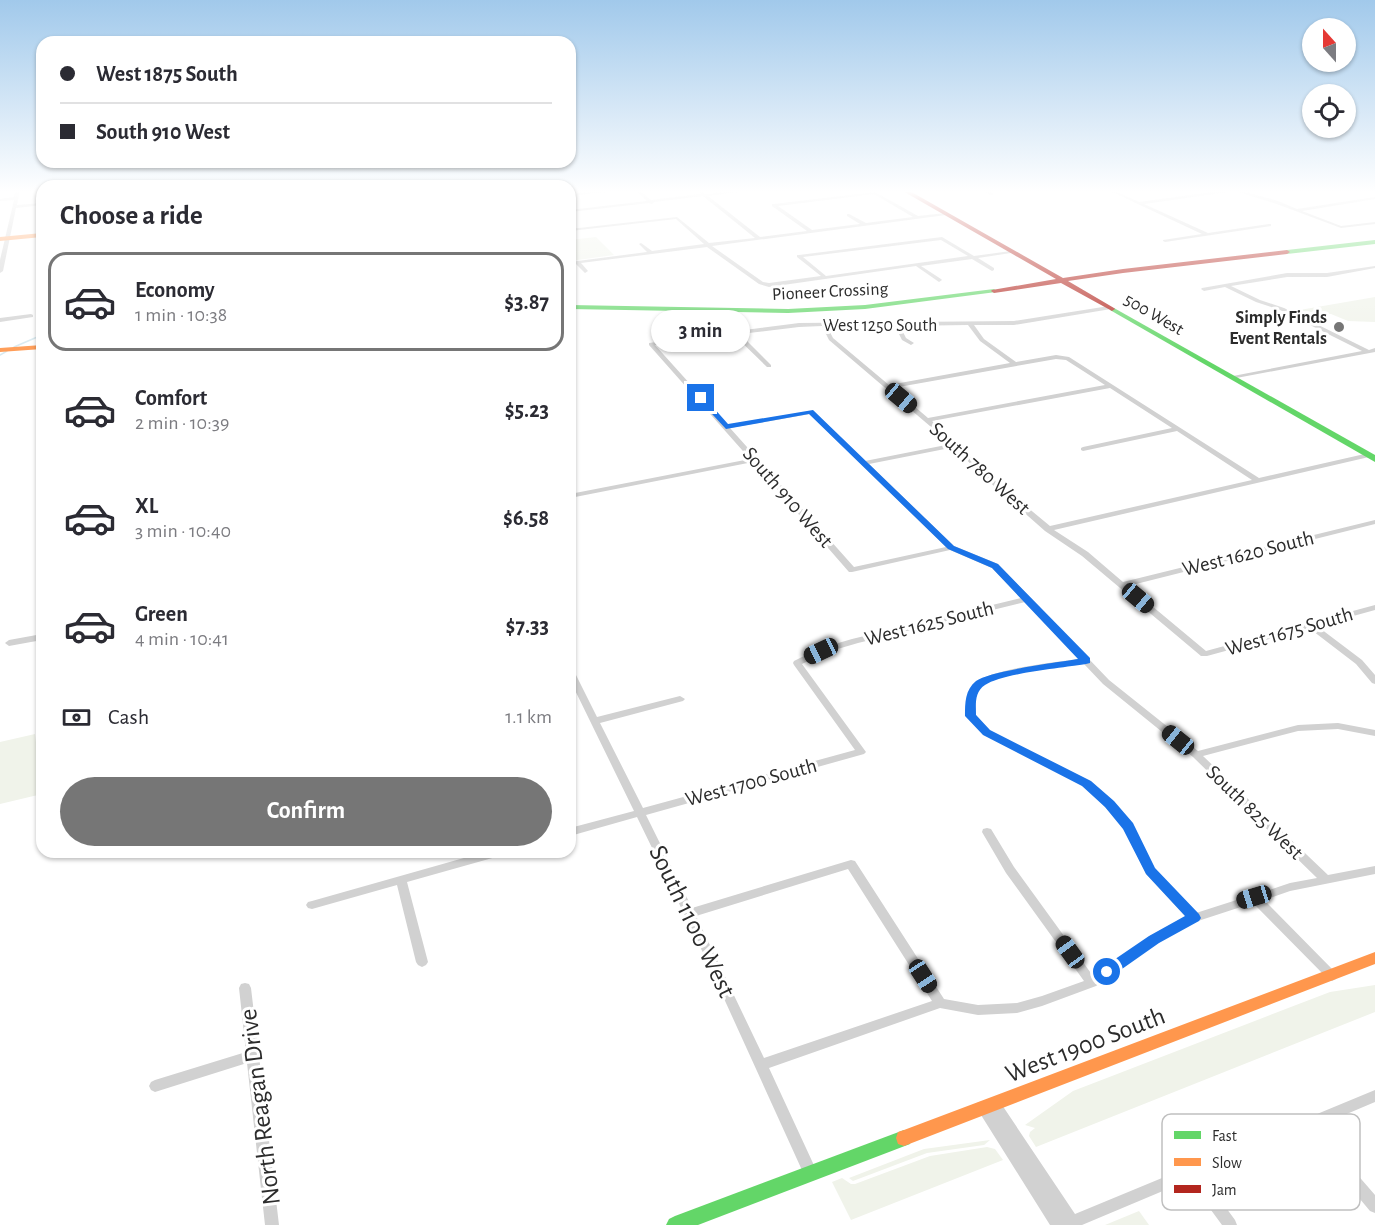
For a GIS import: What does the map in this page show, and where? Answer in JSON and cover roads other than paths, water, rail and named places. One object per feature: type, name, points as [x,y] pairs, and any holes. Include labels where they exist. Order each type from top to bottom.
[{"type":"main road","name":"500 West","points":[[1003,247],[1372,457]]},
{"type":"main road","name":"Pioneer Crossing","points":[[576,305],[830,309],[919,302],[1059,279],[1317,247]]},
{"type":"main road","points":[[6,351],[36,349]]},
{"type":"main road","name":"West 1900 South","points":[[675,1225],[1375,959]]},
{"type":"street","points":[[0,271],[3,247]]},
{"type":"street","points":[[645,247],[650,252]]},
{"type":"street","points":[[576,262],[684,247]]},
{"type":"street","points":[[711,247],[761,283],[769,285],[1011,252]]},
{"type":"street","points":[[826,278],[799,256],[869,247]]},
{"type":"street","points":[[956,247],[992,269]]},
{"type":"street","points":[[576,264],[585,271]]},
{"type":"street","points":[[916,265],[939,280]]},
{"type":"street","points":[[1204,289],[1287,275],[1327,275],[1375,267]]},
{"type":"street","points":[[1226,286],[1282,309],[1367,351]]},
{"type":"street","name":"West 1250 South","points":[[651,344],[770,327],[971,325],[1033,321],[1109,308]]},
{"type":"street","points":[[0,320],[31,316]]},
{"type":"street","name":"South 780 West","points":[[824,325],[831,339],[928,420],[979,470],[1048,529],[1089,557],[1204,654]]},
{"type":"street","points":[[897,325],[904,339],[912,343]]},
{"type":"street","points":[[971,325],[982,340],[1015,364]]},
{"type":"street","points":[[734,332],[769,366]]},
{"type":"street","name":"South 910 West","points":[[651,344],[852,570],[951,548]]},
{"type":"street","points":[[1233,378],[1375,350]]},
{"type":"street","points":[[888,387],[1065,357],[1258,481]]},
{"type":"street","points":[[928,420],[1112,386]]},
{"type":"street","name":"South 825 West","points":[[726,427],[811,412],[951,548],[995,566],[1106,682],[1196,755],[1326,879]]},
{"type":"street","points":[[1083,448],[1178,429]]},
{"type":"street","points":[[864,463],[956,445]]},
{"type":"street","points":[[1048,529],[1372,457]]},
{"type":"street","points":[[576,495],[755,460]]},
{"type":"street","name":"West 1620 South","points":[[1121,585],[1375,522]]},
{"type":"street","name":"West 1625 South","points":[[861,753],[797,663],[821,651],[855,641],[1028,599]]},
{"type":"street","name":"West 1675 South","points":[[1204,654],[1375,607]]},
{"type":"street","points":[[1311,626],[1359,662],[1375,681]]},
{"type":"street","points":[[9,644],[36,638]]},
{"type":"street","points":[[1086,661],[1006,675],[980,683],[970,697],[971,716],[987,733],[1087,783],[1128,826],[1150,871],[1194,918]]},
{"type":"street","name":"South 1100 West","points":[[576,683],[690,913],[811,1174]]},
{"type":"street","points":[[595,721],[680,699]]},
{"type":"street","points":[[1196,755],[1298,728],[1338,726],[1375,733]]},
{"type":"street","name":"West 1700 South","points":[[576,830],[861,753]]},
{"type":"street","points":[[987,832],[1010,870],[1092,983]]},
{"type":"street","points":[[312,904],[477,858]]},
{"type":"street","points":[[690,913],[851,864],[940,1003]]},
{"type":"street","points":[[761,1065],[940,1003],[978,1010],[1017,1008],[1042,1001],[1092,983],[1154,939],[1194,918],[1254,897],[1326,879],[1375,870]]},
{"type":"street","points":[[401,879],[423,962]]},
{"type":"street","points":[[1254,897],[1332,976]]},
{"type":"street","name":"North Reagan Drive","points":[[245,988],[270,1224]]},
{"type":"street","points":[[155,1086],[252,1056]]},
{"type":"street","points":[[1332,1114],[1375,1096]]},
{"type":"street","points":[[987,1105],[1065,1224],[1162,1184]]},
{"type":"street","points":[[1360,1188],[1375,1206]]},
{"type":"street","points":[[1219,1210],[1230,1225]]},
{"type":"waterway","points":[[14,347],[36,338]]},
{"type":"waterway","points":[[0,355],[7,351]]},
{"type":"place","name":"Simply Finds Event Rentals","points":[[1339,327]]}]
